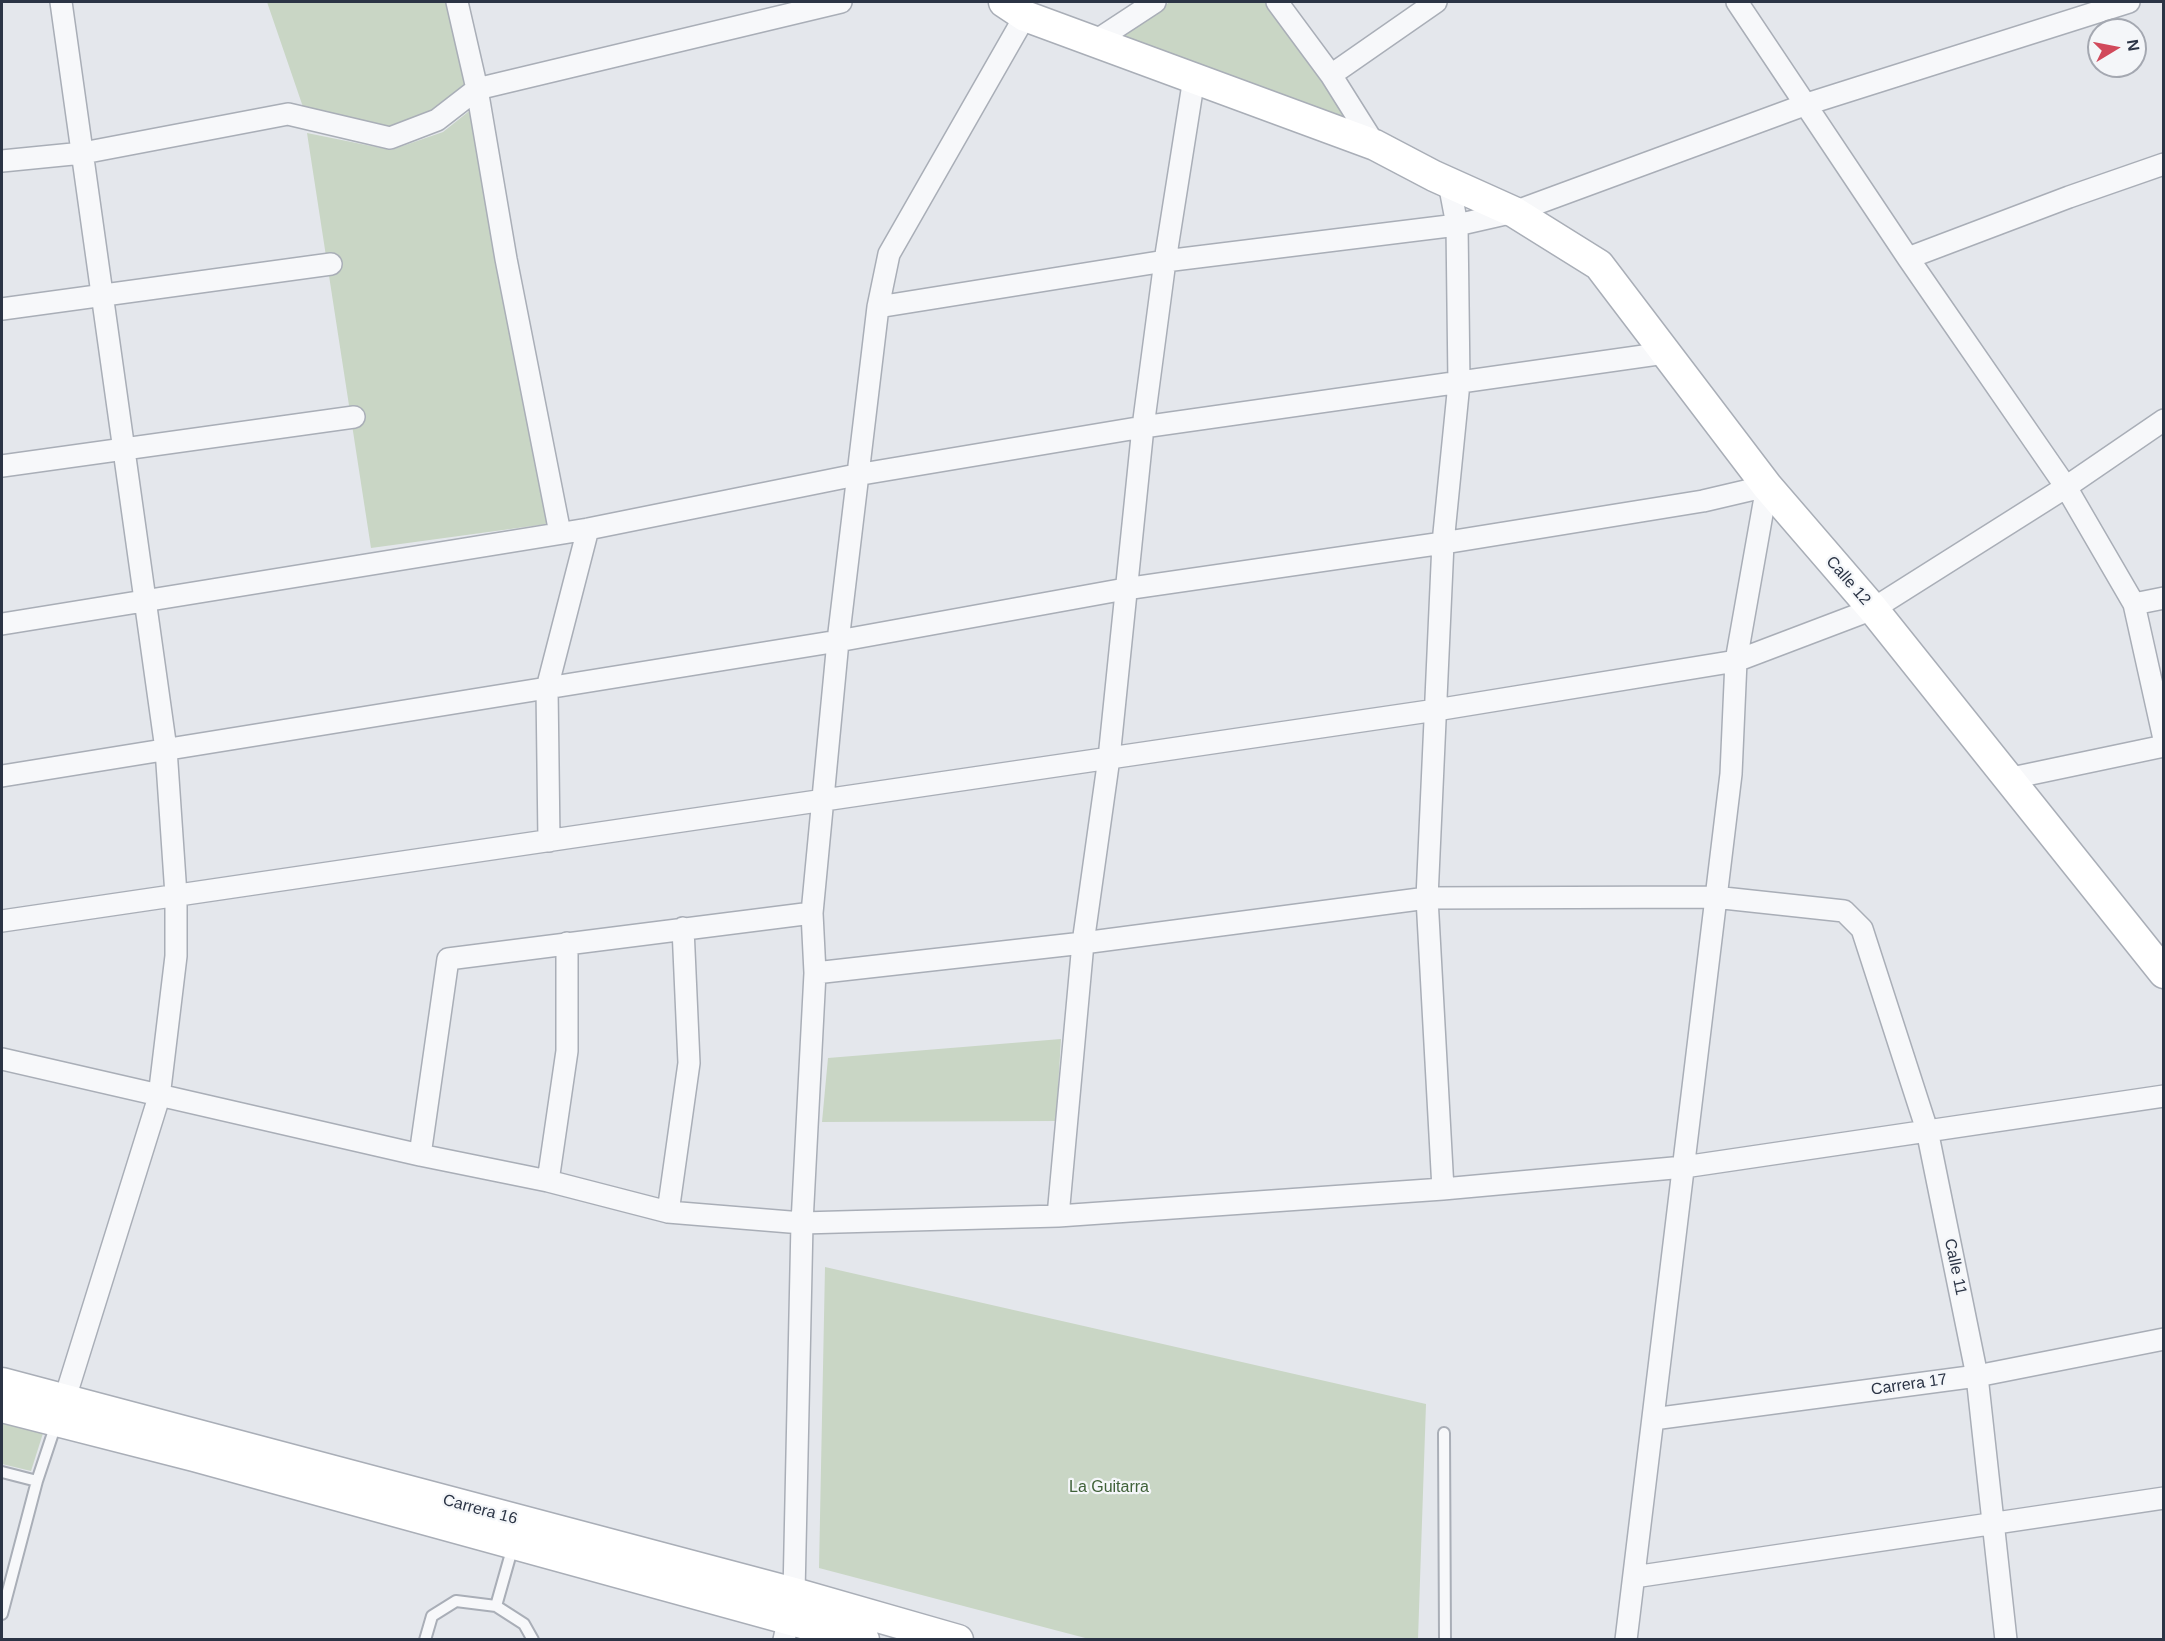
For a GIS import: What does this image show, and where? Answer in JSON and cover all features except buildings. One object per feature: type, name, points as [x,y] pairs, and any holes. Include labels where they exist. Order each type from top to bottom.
[{"type":"main road","name":"Calle 12","points":[[1015,9],[1375,145],[1449,183],[1514,212],[1599,265],[1767,486],[1873,609],[2163,973]]},
{"type":"main road","name":"Carrera 16","points":[[2,1383],[61,1410],[517,1532],[864,1640]]},
{"type":"main road","name":"Carrera 16","points":[[2,1407],[61,1410]]},
{"type":"main road","name":"Carrera 16","points":[[789,1618],[951,1639]]},
{"type":"street","points":[[61,2],[126,448],[166,749],[176,895],[177,956],[159,1097],[61,1410]]},
{"type":"street","points":[[457,2],[477,89],[506,259],[560,533]]},
{"type":"street","points":[[2,161],[82,153],[288,114],[390,138],[437,120],[477,89],[841,2]]},
{"type":"street","points":[[1097,40],[1155,2]]},
{"type":"street","points":[[1277,2],[1331,75],[1375,145]]},
{"type":"street","points":[[1331,75],[1436,2]]},
{"type":"street","points":[[1737,2],[1908,258],[2066,487],[2134,604],[2163,739]]},
{"type":"street","points":[[879,308],[1165,261],[1457,225],[1514,212],[1807,104],[2129,2]]},
{"type":"street","points":[[789,1618],[802,1223],[815,973],[812,913],[856,475],[879,308],[889,254],[1015,9]]},
{"type":"street","points":[[1058,1216],[1083,943],[1109,758],[1143,427],[1165,261],[1194,78]]},
{"type":"street","points":[[1908,258],[2163,164]]},
{"type":"street","points":[[1443,1189],[1427,898],[1443,543],[1459,383],[1457,225],[1449,183]]},
{"type":"street","points":[[2,309],[331,264]]},
{"type":"street","points":[[2,624],[588,529],[856,475],[1143,427],[1665,353]]},
{"type":"street","points":[[2,466],[354,417]]},
{"type":"street","points":[[2,921],[1436,710],[1736,660],[1873,609],[2066,487],[2163,420]]},
{"type":"street","points":[[2,776],[838,641],[1125,589],[1443,543],[1703,501],[1767,486],[1736,660],[1731,774],[1714,897],[1684,1167],[1626,1640]]},
{"type":"street","points":[[549,841],[547,688],[588,529]]},
{"type":"street","points":[[2134,604],[2163,598]]},
{"type":"street","points":[[2007,779],[2163,746]]},
{"type":"street","points":[[815,973],[1083,943],[1427,898],[1714,897]]},
{"type":"street","name":"Calle 11","points":[[1714,897],[1844,911],[1862,929],[1927,1130],[1977,1376],[2006,1640]]},
{"type":"street","points":[[420,1155],[448,958],[812,913]]},
{"type":"street","points":[[668,1212],[689,1063],[683,928]]},
{"type":"street","points":[[548,1181],[567,1052],[567,943]]},
{"type":"street","points":[[2,1059],[159,1097],[548,1181],[668,1212],[802,1223],[1058,1216],[1443,1189],[1684,1167],[2163,1095]]},
{"type":"street","name":"Carrera 17","points":[[1653,1419],[1977,1376],[2163,1339]]},
{"type":"street","points":[[1634,1577],[2163,1498]]},
{"type":"lane","points":[[2,1614],[37,1481],[61,1410]]},
{"type":"lane","points":[[1444,1433],[1445,1640]]},
{"type":"lane","points":[[2,1472],[37,1481]]},
{"type":"lane","points":[[496,1606],[517,1532]]},
{"type":"lane","points":[[425,1640],[432,1616],[456,1601],[496,1606],[524,1624],[533,1640]]},
{"type":"green space","points":[[267,2],[447,2],[467,84],[432,112],[390,129],[303,107]]},
{"type":"green space","points":[[1170,2],[1265,2],[1354,126],[1118,36]]},
{"type":"green space","points":[[473,108],[547,524],[371,548],[307,133],[391,150],[443,132]]},
{"type":"green space","points":[[1061,1039],[1056,1121],[822,1122],[828,1058]]},
{"type":"green space","name":"La Guitarra","points":[[825,1267],[1426,1404],[1418,1639],[1089,1639],[819,1568]]},
{"type":"green space","points":[[2,1415],[45,1427],[31,1471],[2,1464]]}]
